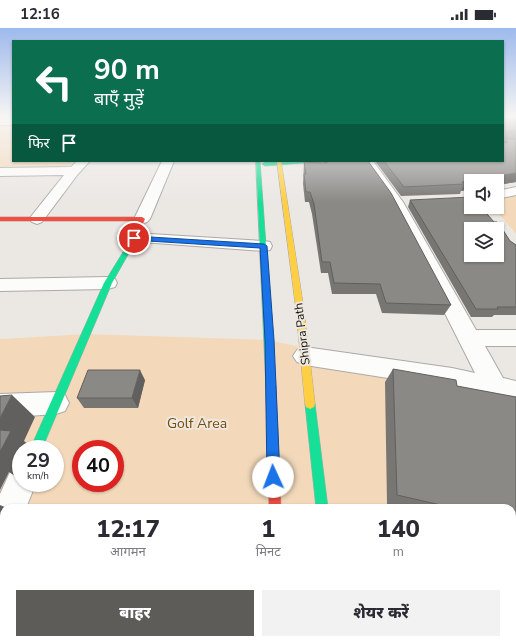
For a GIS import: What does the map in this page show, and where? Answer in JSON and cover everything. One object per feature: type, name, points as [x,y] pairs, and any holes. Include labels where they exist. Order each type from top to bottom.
[{"type":"street","points":[[37,220],[74,171],[83,162]]},
{"type":"street","points":[[40,440],[108,283],[134,238],[168,162]]},
{"type":"street","points":[[275,504],[269,340],[258,162],[279,162]]},
{"type":"street","name":"Shipra Path","points":[[279,162],[305,356],[322,504]]},
{"type":"street","points":[[368,162],[404,202],[469,338],[506,390]]},
{"type":"street","points":[[0,172],[74,171]]},
{"type":"street","points":[[504,194],[516,191]]},
{"type":"street","points":[[0,219],[142,219]]},
{"type":"street","points":[[134,238],[264,246]]},
{"type":"street","points":[[0,285],[108,283]]},
{"type":"street","points":[[469,338],[516,338]]},
{"type":"street","points":[[305,356],[452,378],[506,390]]},
{"type":"street","points":[[0,406],[56,403]]},
{"type":"street","points":[[12,504],[17,492]]},
{"type":"green space","points":[[0,145],[12,145],[12,162],[72,162],[67,168],[0,169]]},
{"type":"green space","points":[[516,195],[516,234],[499,214],[504,214],[504,198]]},
{"type":"green space","name":"Golf Area","points":[[87,334],[269,340],[411,372],[429,504],[0,504],[0,339]]},
{"type":"building","points":[[504,145],[516,145],[516,173],[504,175],[464,174],[464,182],[462,182],[464,184],[404,187],[385,162],[504,162]]},
{"type":"building","points":[[304,162],[369,162],[391,193],[451,305],[386,303],[380,284],[334,283],[330,262],[322,262],[314,204],[310,192],[306,192],[304,174],[306,174]]},
{"type":"building","points":[[464,197],[464,214],[487,214],[494,222],[464,222],[464,262],[504,262],[504,232],[510,241],[516,245],[516,307],[476,309],[410,200]]},
{"type":"building","points":[[393,369],[456,380],[457,386],[516,397],[516,504],[436,504],[397,495]]},
{"type":"building","points":[[88,370],[140,370],[132,398],[77,398]]},
{"type":"building","points":[[12,395],[0,418],[0,396]]},
{"type":"building","points":[[0,430],[11,431],[0,452]]},
{"type":"traffic: fast","points":[[258,162],[271,387]]},
{"type":"traffic: fast","points":[[265,164],[299,162]]},
{"type":"traffic: fast","points":[[40,440],[108,283],[131,244]]},
{"type":"traffic: fast","points":[[310,404],[322,504]]},
{"type":"traffic: slow","points":[[279,162],[300,310],[310,404]]},
{"type":"traffic: jam","points":[[0,219],[142,219],[131,244]]},
{"type":"traffic: jam","points":[[271,387],[275,504]]},
{"type":"route","points":[[134,238],[264,246],[269,340],[273,477]]}]
